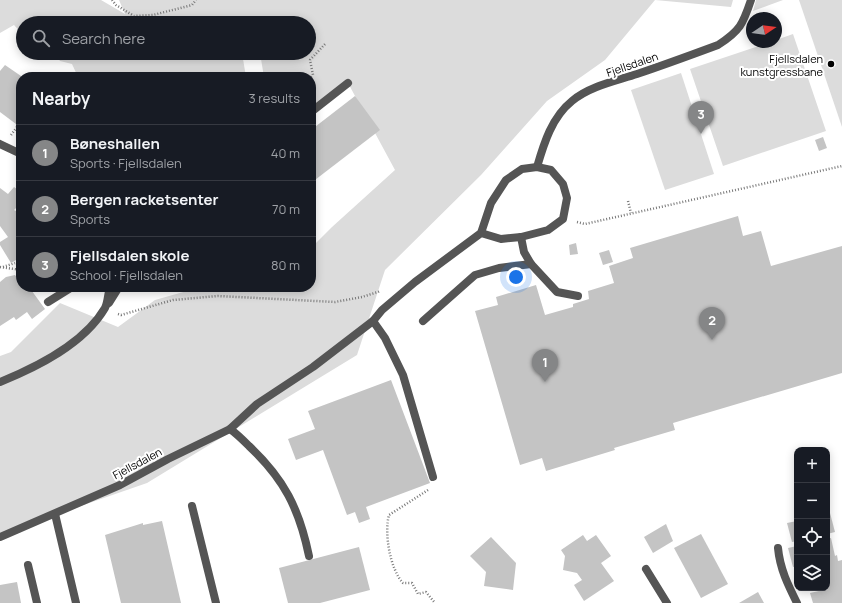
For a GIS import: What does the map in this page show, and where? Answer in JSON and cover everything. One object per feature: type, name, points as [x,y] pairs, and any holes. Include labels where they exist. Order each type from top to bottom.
[{"type":"street","name":"Fjellsdalen","points":[[537,167],[542,149],[551,127],[561,112],[572,100],[603,85],[718,45],[734,35],[744,22],[751,0]]},
{"type":"street","points":[[316,108],[348,83]]},
{"type":"street","points":[[0,144],[16,152]]},
{"type":"street","points":[[537,167],[551,170],[563,184],[568,198],[562,219],[548,230],[521,237],[501,238],[482,233],[491,203],[506,180],[522,169],[537,167]]},
{"type":"street","name":"Fjellsdalen","points":[[0,537],[120,485],[168,458],[230,430],[257,404],[313,367],[373,321],[382,310],[415,282],[482,233]]},
{"type":"street","points":[[521,237],[524,252],[531,264],[557,292],[578,296]]},
{"type":"street","points":[[423,322],[475,275],[499,268],[531,264]]},
{"type":"street","points":[[48,302],[64,292]]},
{"type":"street","points":[[106,307],[109,292]]},
{"type":"street","points":[[0,382],[53,357],[79,337],[106,307],[116,292]]},
{"type":"street","points":[[373,321],[389,344],[403,375],[434,477]]},
{"type":"street","points":[[230,430],[256,452],[281,481],[293,505],[304,533],[309,556]]},
{"type":"street","points":[[192,506],[216,603]]},
{"type":"street","points":[[54,514],[76,603]]},
{"type":"street","points":[[778,548],[785,579],[797,603]]},
{"type":"street","points":[[28,565],[37,603]]},
{"type":"street","points":[[646,569],[667,603]]},
{"type":"path","points":[[112,0],[116,5],[134,16],[153,15],[192,5],[196,0]]},
{"type":"path","points":[[316,54],[326,43]]},
{"type":"path","points":[[310,60],[312,72]]},
{"type":"path","points":[[562,219],[585,224],[842,166]]},
{"type":"path","points":[[628,201],[631,214]]},
{"type":"path","points":[[1,267],[15,263]]},
{"type":"path","points":[[1,267],[16,269]]},
{"type":"path","points":[[106,307],[121,315],[173,300],[218,296],[335,302],[362,298],[391,287],[400,295]]},
{"type":"path","points":[[434,477],[434,486],[395,509],[389,514],[386,524],[392,560],[399,579],[403,583],[412,582],[418,594],[426,592],[435,603]]},
{"type":"shaded area","points":[[0,0],[101,0],[125,14],[119,0],[655,0],[605,60],[547,101],[481,175],[385,270],[357,355],[147,483],[0,534],[0,356],[11,352],[60,303],[118,327],[155,300],[183,292],[316,292],[316,243],[395,170],[348,83],[316,108],[316,72],[263,72],[261,60],[316,60],[316,16],[16,16],[16,27],[14,25],[0,33]]},
{"type":"shaded area","points":[[655,0],[733,0],[731,7]]},
{"type":"shaded area","points":[[756,0],[783,0],[753,11]]},
{"type":"shaded area","name":"Fjellsdalen kunstgressbane","points":[[799,0],[842,0],[842,127]]},
{"type":"shaded area","points":[[793,34],[826,131],[723,166],[690,69],[753,48],[782,48],[782,38]]},
{"type":"shaded area","points":[[59,60],[243,60],[245,72],[76,72],[72,64]]},
{"type":"shaded area","points":[[681,73],[714,174],[665,190],[631,90]]},
{"type":"building","points":[[5,65],[16,73],[16,124],[0,112],[0,71]]},
{"type":"building","points":[[355,96],[380,130],[316,179],[316,126]]},
{"type":"building","points":[[823,137],[827,148],[819,151],[815,140]]},
{"type":"building","points":[[14,187],[16,188],[16,208],[14,210],[16,211],[16,260],[11,263],[0,245],[0,242],[8,237],[0,226],[0,188],[8,194]]},
{"type":"building","points":[[738,216],[743,236],[761,231],[771,266],[842,246],[842,373],[673,423],[675,430],[614,448],[615,450],[546,471],[542,458],[520,465],[475,311],[498,305],[496,297],[536,285],[545,315],[573,307],[573,304],[589,299],[588,291],[614,283],[609,266],[633,258],[630,248]]},
{"type":"building","points":[[576,243],[578,254],[570,255],[569,245]]},
{"type":"building","points":[[609,250],[613,262],[603,265],[599,253]]},
{"type":"building","points":[[15,275],[16,292],[33,292],[45,309],[32,319],[27,312],[16,320],[14,317],[0,326],[0,282],[6,277]]},
{"type":"building","points":[[391,380],[430,483],[366,507],[370,519],[359,523],[355,512],[347,515],[323,450],[296,460],[288,439],[315,429],[308,411]]},
{"type":"building","points":[[830,513],[835,532],[830,533]]},
{"type":"building","points":[[162,521],[181,603],[121,603],[105,535],[143,523],[143,525]]},
{"type":"building","points":[[794,522],[794,542],[792,542],[787,523]]},
{"type":"building","points":[[666,524],[673,541],[653,553],[644,537]]},
{"type":"building","points":[[701,534],[728,584],[701,598],[674,548]]},
{"type":"building","points":[[583,535],[587,541],[596,535],[611,556],[601,563],[614,581],[584,601],[574,585],[582,580],[577,573],[563,570],[565,556],[561,550]]},
{"type":"building","points":[[491,537],[516,563],[513,590],[484,586],[486,572],[470,556]]},
{"type":"building","points":[[830,538],[835,556],[837,555],[838,561],[842,560],[842,603],[813,603],[810,593],[830,591]]},
{"type":"building","points":[[359,547],[370,590],[320,603],[288,603],[279,568]]},
{"type":"building","points":[[794,547],[794,567],[793,567],[788,548]]},
{"type":"building","points":[[17,582],[21,603],[0,603],[0,585]]},
{"type":"building","points":[[758,592],[764,603],[739,603]]},
{"type":"place","name":"Fjellsdalen kunstgressbane","points":[[831,64]]},
{"type":"place","name":"Fjellsdalen skole","points":[[701,134]]},
{"type":"place","name":"Bergen racketsenter","points":[[712,340]]},
{"type":"place","name":"Bøneshallen","points":[[545,382]]}]
